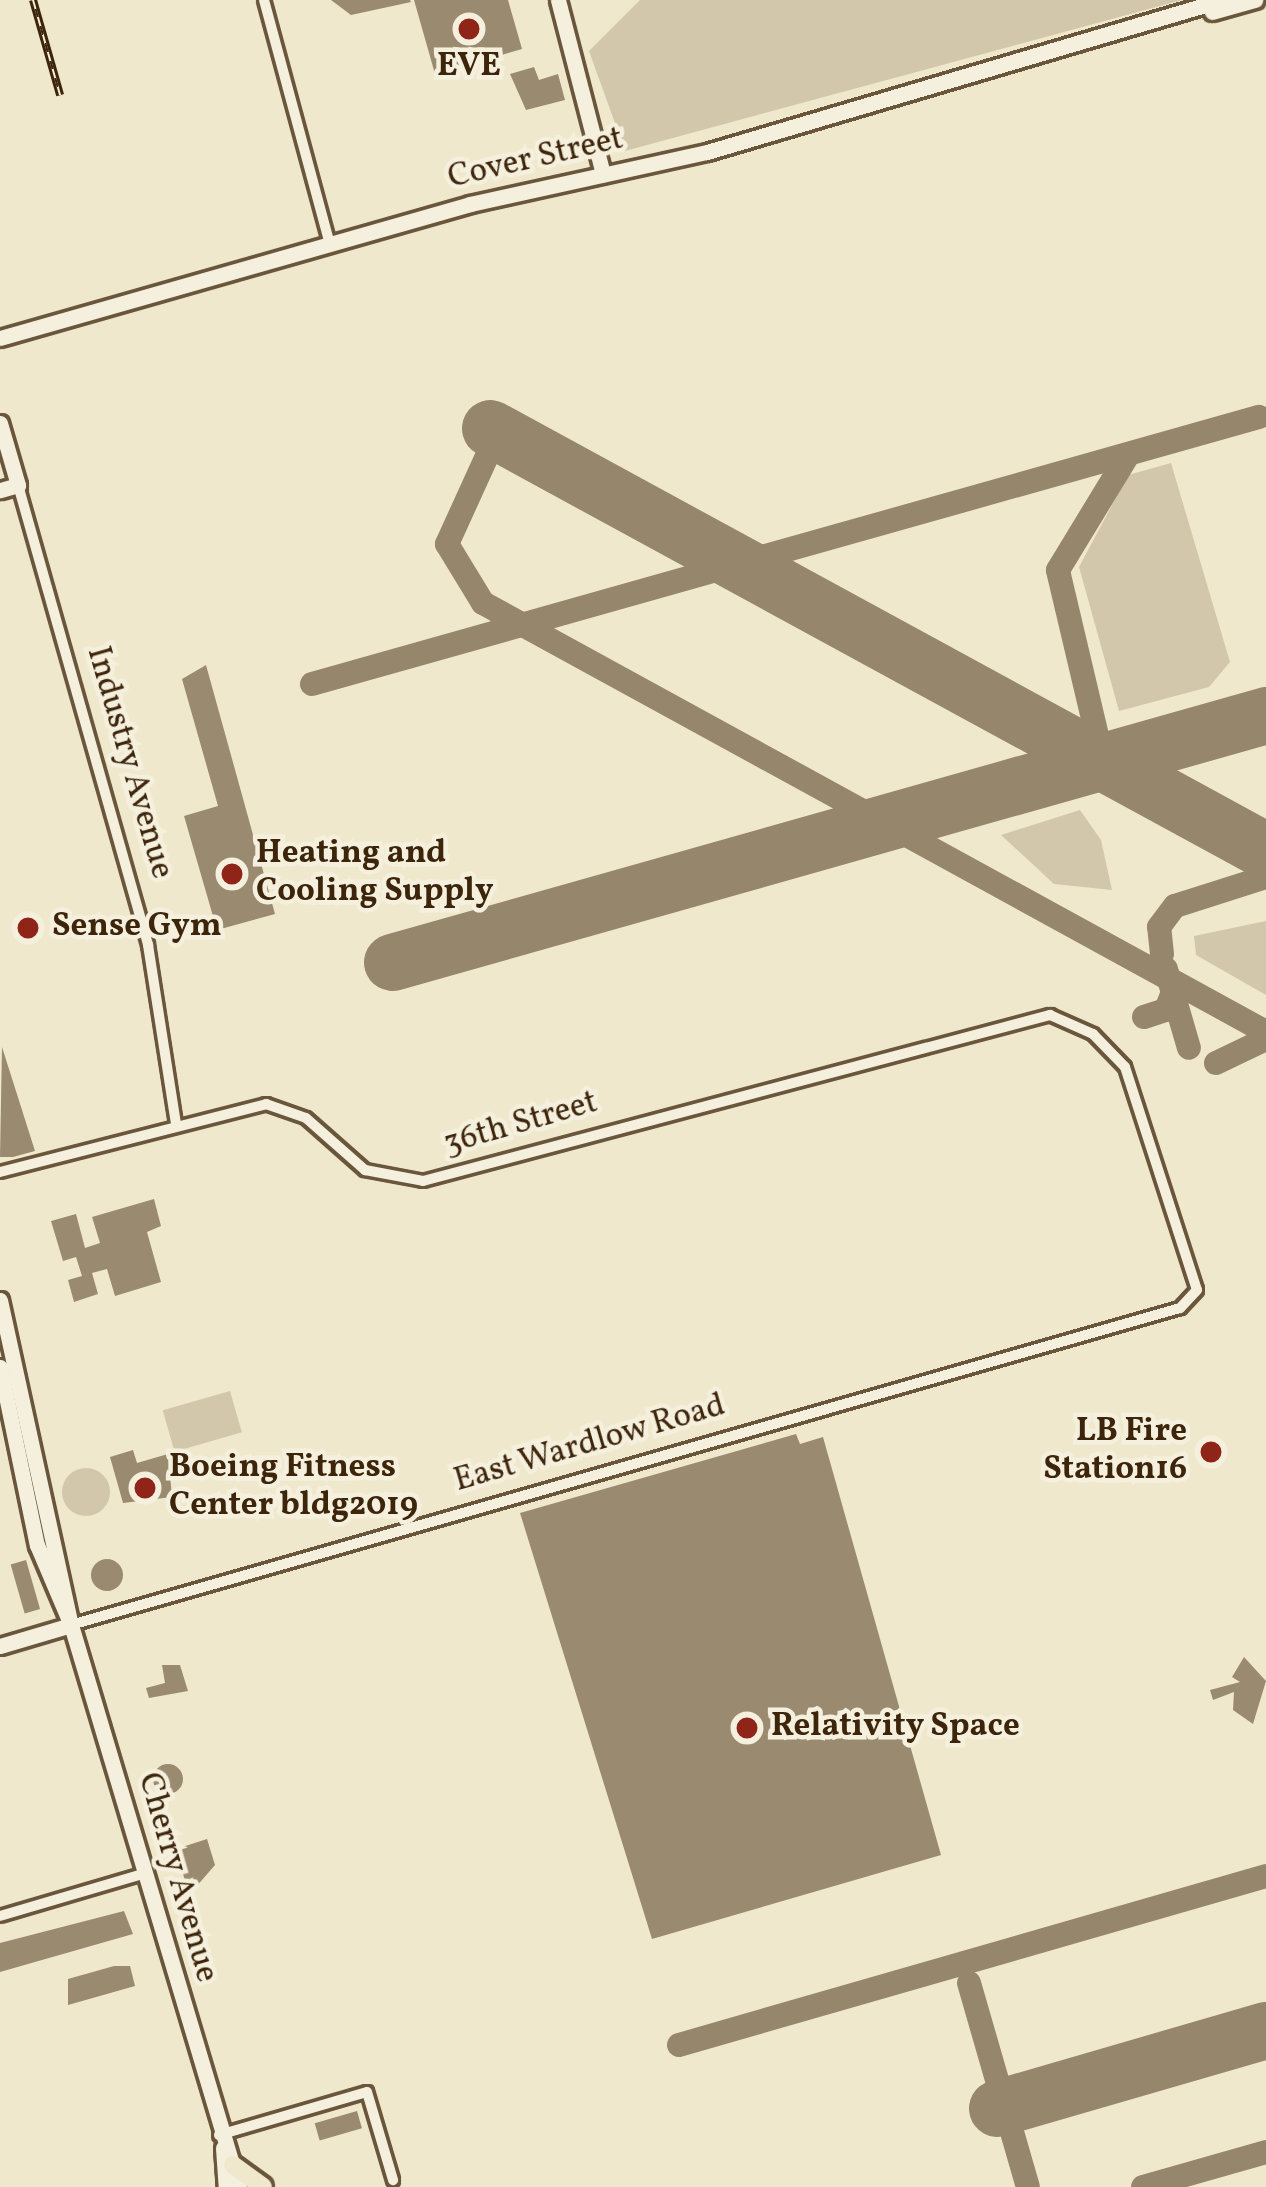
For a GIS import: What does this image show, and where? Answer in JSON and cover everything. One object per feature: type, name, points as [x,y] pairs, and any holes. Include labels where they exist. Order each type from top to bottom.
[{"type":"highway","points":[[225,2149],[262,2187]]},
{"type":"street","points":[[264,0],[330,245]]},
{"type":"street","points":[[558,0],[603,174]]},
{"type":"street","name":"Cover Street","points":[[1087,43],[1222,0]]},
{"type":"street","name":"Cover Street","points":[[0,338],[330,245],[1255,0]]},
{"type":"street","points":[[0,349],[47,326]]},
{"type":"street","name":"Industry Avenue","points":[[0,423],[148,946],[176,1123]]},
{"type":"street","points":[[0,490],[18,485]]},
{"type":"street","name":"36th Street","points":[[0,1172],[176,1123],[279,1106],[365,1170],[423,1181],[1016,1015],[1075,1024],[1109,1046],[1139,1100],[1194,1297]]},
{"type":"street","name":"East Wardlow Road","points":[[0,1646],[1194,1297]]},
{"type":"street","name":"Cherry Avenue","points":[[0,1300],[71,1625],[239,2187]]},
{"type":"street","name":"Cherry Avenue","points":[[0,1367],[38,1548],[71,1625]]},
{"type":"street","points":[[0,1916],[143,1874]]},
{"type":"street","points":[[225,2149],[367,2092],[393,2180]]},
{"type":"street","name":"Cherry Avenue","points":[[225,2149],[226,2187]]},
{"type":"shaded area","points":[[640,0],[1182,0],[625,151],[589,51]]},
{"type":"shaded area","points":[[1171,463],[1230,662],[1209,687],[1119,711],[1079,567],[1128,475]]},
{"type":"shaded area","points":[[1080,810],[1101,840],[1112,890],[1054,884],[1001,835]]},
{"type":"shaded area","points":[[1266,921],[1266,995],[1196,955],[1194,936]]},
{"type":"shaded area","points":[[230,1391],[242,1432],[175,1452],[163,1410]]},
{"type":"shaded area","points":[[86,1468],[103,1475],[110,1492],[103,1509],[86,1516],[69,1509],[62,1492],[69,1475]]},
{"type":"building","points":[[331,0],[410,0],[411,2],[351,15]]},
{"type":"building","name":"EVE","points":[[414,0],[508,0],[522,49],[435,74]]},
{"type":"building","points":[[534,67],[539,80],[558,74],[565,100],[526,110],[510,74]]},
{"type":"building","name":"Heating and Cooling Supply","points":[[206,665],[275,914],[217,930],[184,816],[218,806],[182,679]]},
{"type":"building","points":[[2,1047],[35,1151],[13,1157],[0,1157]]},
{"type":"building","points":[[154,1199],[161,1226],[147,1232],[161,1282],[115,1296],[107,1269],[92,1273],[98,1294],[74,1302],[68,1280],[82,1276],[76,1257],[63,1261],[51,1221],[76,1214],[85,1248],[100,1243],[92,1217]]},
{"type":"building","name":"Relativity Space","points":[[796,1434],[800,1444],[823,1437],[941,1855],[652,1939],[520,1513]]},
{"type":"building","name":"Boeing Fitness Center bldg2019","points":[[133,1450],[137,1463],[168,1454],[172,1497],[123,1503],[110,1457]]},
{"type":"building","points":[[107,1559],[118,1564],[123,1575],[118,1586],[107,1591],[96,1586],[91,1575],[96,1564]]},
{"type":"building","points":[[26,1560],[40,1609],[25,1613],[11,1564]]},
{"type":"building","points":[[1244,1657],[1266,1681],[1253,1724],[1233,1710],[1234,1692],[1213,1700],[1210,1690],[1240,1682],[1232,1677]]},
{"type":"building","points":[[162,1665],[180,1665],[188,1691],[149,1698],[146,1688],[165,1683]]},
{"type":"building","points":[[168,1764],[183,1779],[168,1794],[153,1779]]},
{"type":"building","points":[[207,1839],[215,1865],[189,1895],[176,1849]]},
{"type":"building","points":[[124,1911],[133,1934],[0,1972],[0,1943]]},
{"type":"building","points":[[130,1966],[135,1986],[68,2005],[68,1979]]},
{"type":"building","points":[[357,2111],[362,2128],[320,2140],[315,2123]]},
{"type":"taxiway","points":[[312,684],[1259,417]]},
{"type":"taxiway","points":[[498,432],[447,544],[483,603],[1266,1032]]},
{"type":"taxiway","points":[[1103,761],[1058,570],[1128,455]]},
{"type":"taxiway","points":[[1162,954],[1159,927],[1175,906],[1266,877]]},
{"type":"taxiway","points":[[1166,969],[1189,1048]]},
{"type":"taxiway","points":[[1144,1017],[1166,1010],[1173,992]]},
{"type":"taxiway","points":[[1216,1063],[1266,1039]]},
{"type":"taxiway","points":[[679,2045],[1266,1876]]},
{"type":"taxiway","points":[[969,1983],[1028,2187]]},
{"type":"taxiway","points":[[1143,2187],[1266,2152]]},
{"type":"runway","points":[[490,428],[1266,851]]},
{"type":"runway","points":[[392,962],[1266,715]]},
{"type":"runway","points":[[997,2108],[1266,2030]]},
{"type":"railway","points":[[33,0],[60,95]]},
{"type":"place","name":"EVE","points":[[469,29]]},
{"type":"place","name":"Heating and Cooling Supply","points":[[232,874]]},
{"type":"place","name":"Sense Gym","points":[[28,928]]},
{"type":"place","name":"LB Fire Station16","points":[[1211,1452]]},
{"type":"place","name":"Boeing Fitness Center bldg2019","points":[[145,1488]]},
{"type":"place","name":"Relativity Space","points":[[747,1728]]}]
